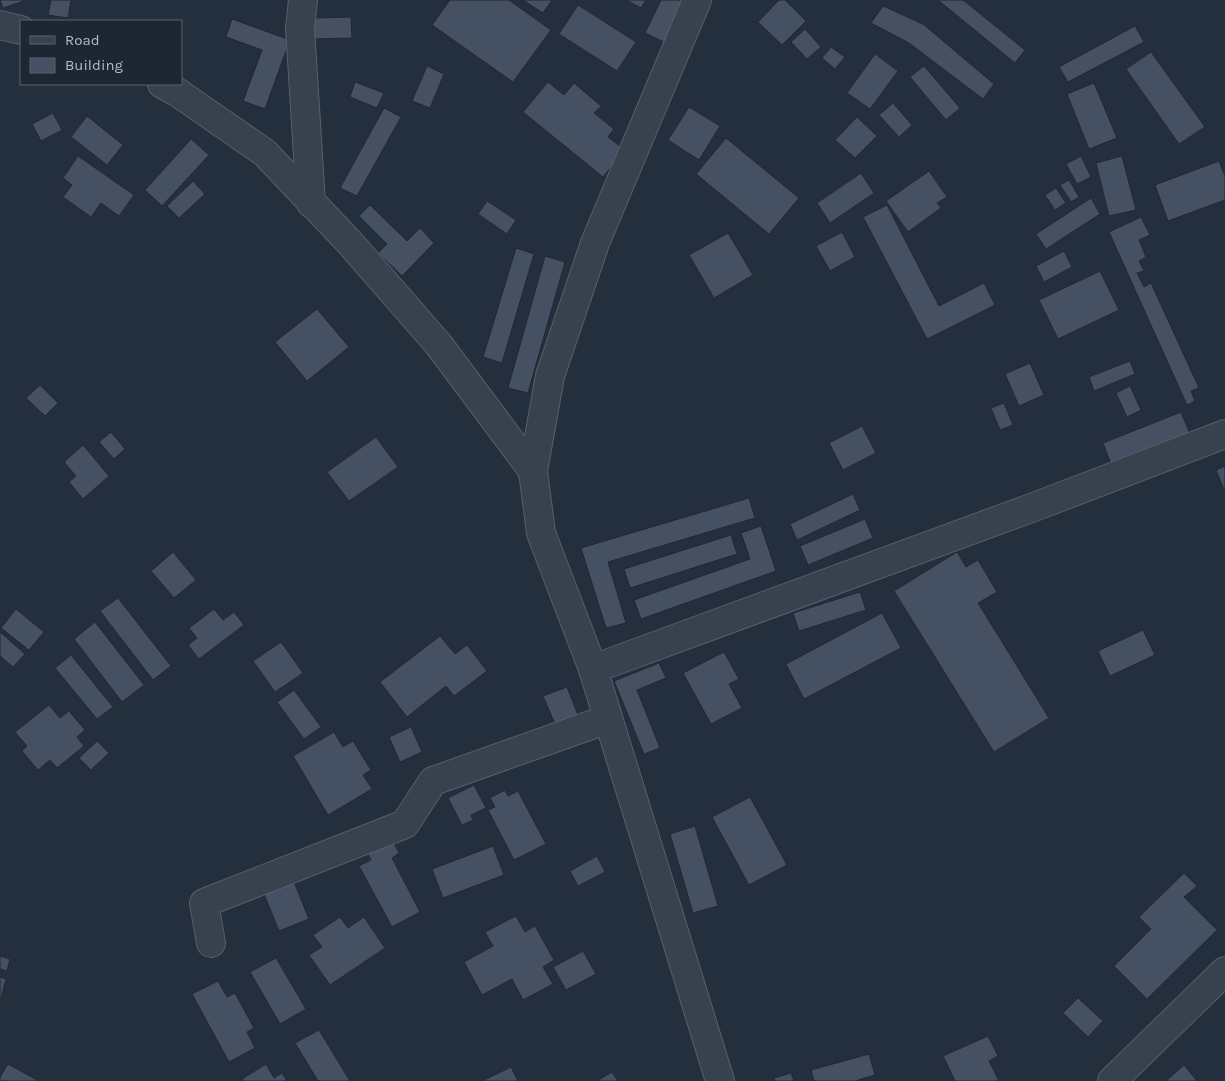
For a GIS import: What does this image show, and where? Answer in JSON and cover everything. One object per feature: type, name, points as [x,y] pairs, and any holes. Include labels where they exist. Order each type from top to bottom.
[{"type":"street","points":[[303,0],[300,28],[312,202]]},
{"type":"street","points":[[697,0],[595,243],[550,376],[533,471],[541,533],[593,669],[720,1081]]},
{"type":"street","points":[[0,25],[20,30]]},
{"type":"street","points":[[164,85],[177,92],[265,153],[312,202],[439,345],[533,471]]},
{"type":"street","points":[[593,669],[1034,507],[1225,434]]},
{"type":"street","points":[[211,943],[204,903],[405,824],[433,781],[608,719]]},
{"type":"street","points":[[1112,1081],[1225,971]]},
{"type":"building","points":[[0,0],[24,0],[24,1],[3,8]]},
{"type":"building","points":[[51,0],[71,0],[68,18],[48,15]]},
{"type":"building","points":[[450,0],[509,0],[551,30],[513,82],[432,25]]},
{"type":"building","points":[[523,0],[552,0],[543,13]]},
{"type":"building","points":[[626,0],[646,0],[641,8]]},
{"type":"building","points":[[661,0],[684,0],[664,42],[645,33]]},
{"type":"building","points":[[779,0],[785,0],[806,21],[782,45],[758,22]]},
{"type":"building","points":[[938,0],[963,0],[1025,50],[1015,63]]},
{"type":"building","points":[[578,5],[636,42],[617,71],[559,34]]},
{"type":"building","points":[[883,6],[923,24],[994,84],[983,99],[909,43],[871,23]]},
{"type":"building","points":[[351,17],[352,38],[313,39],[312,18]]},
{"type":"building","points":[[232,19],[290,40],[265,109],[243,101],[262,50],[226,37]]},
{"type":"building","points":[[1135,26],[1144,42],[1068,82],[1059,67]]},
{"type":"building","points":[[805,29],[821,47],[807,59],[791,42]]},
{"type":"building","points":[[831,47],[845,57],[835,69],[822,58]]},
{"type":"building","points":[[1151,52],[1205,127],[1179,144],[1126,69]]},
{"type":"building","points":[[875,54],[898,71],[870,109],[847,93]]},
{"type":"building","points":[[427,66],[444,74],[430,108],[412,101]]},
{"type":"building","points":[[924,66],[960,108],[946,120],[910,77]]},
{"type":"building","points":[[355,82],[384,93],[377,108],[350,97]]},
{"type":"building","points":[[548,82],[564,95],[574,83],[601,106],[594,113],[614,129],[608,137],[625,150],[603,177],[523,112]]},
{"type":"building","points":[[1094,83],[1117,138],[1089,149],[1067,94]]},
{"type":"building","points":[[893,103],[912,125],[899,137],[879,115]]},
{"type":"building","points":[[689,107],[720,126],[699,160],[668,140]]},
{"type":"building","points":[[384,108],[401,117],[357,196],[340,188]]},
{"type":"building","points":[[53,113],[62,130],[41,141],[32,124]]},
{"type":"building","points":[[87,116],[123,145],[107,165],[71,137]]},
{"type":"building","points":[[857,117],[877,136],[855,158],[835,140]]},
{"type":"building","points":[[726,138],[799,198],[769,234],[696,174]]},
{"type":"building","points":[[191,139],[209,155],[162,206],[145,190]]},
{"type":"building","points":[[78,156],[134,195],[119,216],[101,203],[91,217],[63,197],[72,185],[63,178]]},
{"type":"building","points":[[1081,156],[1091,177],[1077,184],[1066,164]]},
{"type":"building","points":[[1122,156],[1136,210],[1109,216],[1096,163]]},
{"type":"building","points":[[1219,161],[1225,176],[1225,200],[1168,221],[1155,185]]},
{"type":"building","points":[[929,171],[947,197],[937,203],[941,208],[908,232],[886,201]]},
{"type":"building","points":[[861,173],[874,193],[830,223],[817,203]]},
{"type":"building","points":[[1069,180],[1079,197],[1071,202],[1060,185]]},
{"type":"building","points":[[193,181],[205,194],[179,218],[167,206]]},
{"type":"building","points":[[1056,188],[1066,203],[1055,210],[1045,195]]},
{"type":"building","points":[[1091,198],[1100,214],[1046,249],[1036,234]]},
{"type":"building","points":[[487,201],[516,220],[507,234],[478,214]]},
{"type":"building","points":[[370,205],[407,241],[420,228],[434,243],[402,276],[378,253],[387,244],[359,216]]},
{"type":"building","points":[[887,205],[939,306],[984,283],[995,305],[927,339],[863,217]]},
{"type":"building","points":[[1141,217],[1150,235],[1139,240],[1146,257],[1139,261],[1144,271],[1137,273],[1144,287],[1151,283],[1199,388],[1191,391],[1195,401],[1187,405],[1109,232]]},
{"type":"building","points":[[842,232],[855,257],[830,271],[816,246]]},
{"type":"building","points":[[728,233],[753,275],[714,298],[689,255]]},
{"type":"building","points":[[516,248],[534,254],[502,363],[483,357]]},
{"type":"building","points":[[1064,251],[1072,267],[1044,282],[1036,266]]},
{"type":"building","points":[[545,256],[565,262],[528,393],[508,388]]},
{"type":"building","points":[[1100,271],[1119,310],[1058,339],[1039,300]]},
{"type":"building","points":[[317,309],[349,347],[307,381],[275,342]]},
{"type":"building","points":[[1130,361],[1135,374],[1094,391],[1089,377]]},
{"type":"building","points":[[1030,363],[1044,395],[1019,406],[1005,374]]},
{"type":"building","points":[[40,385],[58,403],[45,416],[26,398]]},
{"type":"building","points":[[1130,386],[1141,410],[1127,417],[1116,393]]},
{"type":"building","points":[[1004,403],[1013,425],[1000,430],[991,408]]},
{"type":"building","points":[[1181,412],[1190,434],[1111,464],[1103,443]]},
{"type":"building","points":[[862,426],[876,453],[843,470],[829,443]]},
{"type":"building","points":[[111,432],[125,449],[114,459],[99,442]]},
{"type":"building","points":[[376,437],[398,467],[349,501],[327,472]]},
{"type":"building","points":[[83,445],[109,476],[83,499],[69,482],[76,476],[64,462]]},
{"type":"building","points":[[1225,466],[1225,492],[1216,470]]},
{"type":"building","points":[[853,494],[860,510],[797,540],[790,524]]},
{"type":"building","points":[[749,498],[755,518],[608,562],[626,623],[606,628],[581,548]]},
{"type":"building","points":[[865,519],[873,538],[808,565],[800,546]]},
{"type":"building","points":[[761,526],[776,571],[641,619],[634,600],[750,559],[741,533]]},
{"type":"building","points":[[731,535],[737,554],[630,588],[624,569]]},
{"type":"building","points":[[173,552],[196,580],[174,598],[151,571]]},
{"type":"building","points":[[957,552],[966,567],[978,560],[997,592],[978,603],[1049,718],[994,752],[894,591]]},
{"type":"building","points":[[860,592],[866,610],[799,631],[793,613]]},
{"type":"building","points":[[118,598],[171,666],[153,680],[100,611]]},
{"type":"building","points":[[16,609],[44,632],[29,650],[1,628]]},
{"type":"building","points":[[214,609],[223,620],[234,612],[244,625],[199,659],[188,645],[197,638],[189,628]]},
{"type":"building","points":[[882,613],[901,648],[804,699],[786,664]]},
{"type":"building","points":[[95,622],[144,685],[122,702],[74,639]]},
{"type":"building","points":[[1143,630],[1155,655],[1110,676],[1098,651]]},
{"type":"building","points":[[0,632],[25,654],[13,667],[0,656]]},
{"type":"building","points":[[440,636],[455,654],[467,645],[487,671],[454,696],[446,686],[407,717],[380,682]]},
{"type":"building","points":[[281,642],[303,673],[275,692],[253,661]]},
{"type":"building","points":[[724,652],[739,679],[729,684],[742,708],[711,724],[683,673]]},
{"type":"building","points":[[71,655],[113,707],[97,719],[55,668]]},
{"type":"building","points":[[659,663],[666,678],[637,690],[660,748],[644,754],[614,681]]},
{"type":"building","points":[[567,687],[578,715],[555,724],[543,696]]},
{"type":"building","points":[[294,690],[321,727],[304,739],[277,702]]},
{"type":"building","points":[[49,705],[60,718],[69,711],[85,730],[77,737],[84,746],[57,768],[50,760],[38,770],[22,751],[27,746],[15,732]]},
{"type":"building","points":[[411,727],[422,752],[400,762],[389,737]]},
{"type":"building","points":[[334,732],[343,747],[353,741],[371,770],[363,775],[372,789],[328,815],[293,756]]},
{"type":"building","points":[[97,741],[109,753],[91,770],[79,758]]},
{"type":"building","points":[[474,785],[486,808],[471,815],[473,820],[462,825],[448,798]]},
{"type":"building","points":[[505,790],[508,796],[518,791],[546,844],[514,860],[488,810],[495,807],[490,798]]},
{"type":"building","points":[[750,797],[787,865],[749,885],[712,817]]},
{"type":"building","points":[[695,826],[718,906],[693,913],[670,834]]},
{"type":"building","points":[[391,837],[399,853],[392,858],[420,912],[392,927],[359,866],[371,860],[366,850]]},
{"type":"building","points":[[493,846],[504,875],[443,898],[432,869]]},
{"type":"building","points":[[597,856],[605,872],[578,886],[570,871]]},
{"type":"building","points":[[1184,873],[1197,886],[1184,897],[1217,930],[1147,999],[1114,966],[1151,929],[1139,917]]},
{"type":"building","points":[[294,882],[309,919],[279,931],[264,894]]},
{"type":"building","points":[[516,916],[525,932],[535,926],[554,960],[543,967],[553,984],[523,1000],[512,979],[482,995],[464,962],[493,946],[485,932]]},
{"type":"building","points":[[340,917],[348,928],[364,917],[385,948],[330,985],[309,955],[322,947],[313,935]]},
{"type":"building","points":[[583,951],[596,974],[566,990],[553,967]]},
{"type":"building","points":[[0,956],[10,959],[7,971],[0,969]]},
{"type":"building","points":[[276,958],[306,1009],[280,1024],[250,972]]},
{"type":"building","points":[[0,977],[6,979],[0,1002]]},
{"type":"building","points":[[218,981],[227,997],[235,993],[254,1028],[247,1032],[255,1048],[229,1062],[192,994]]},
{"type":"building","points":[[1078,998],[1103,1021],[1088,1037],[1063,1013]]},
{"type":"building","points":[[319,1030],[350,1081],[318,1081],[295,1043]]},
{"type":"building","points":[[988,1036],[998,1056],[989,1061],[999,1081],[955,1081],[943,1056]]},
{"type":"building","points":[[869,1054],[875,1075],[858,1081],[814,1081],[811,1070]]},
{"type":"building","points":[[8,1064],[37,1081],[0,1081],[0,1077]]},
{"type":"building","points":[[266,1064],[274,1078],[282,1073],[287,1081],[243,1081],[242,1079]]},
{"type":"building","points":[[1184,1065],[1197,1081],[1166,1081]]},
{"type":"building","points":[[511,1067],[518,1081],[482,1081]]},
{"type":"building","points":[[612,1072],[618,1081],[597,1081]]},
{"type":"building","points":[[791,1073],[794,1081],[775,1081],[774,1078]]}]
